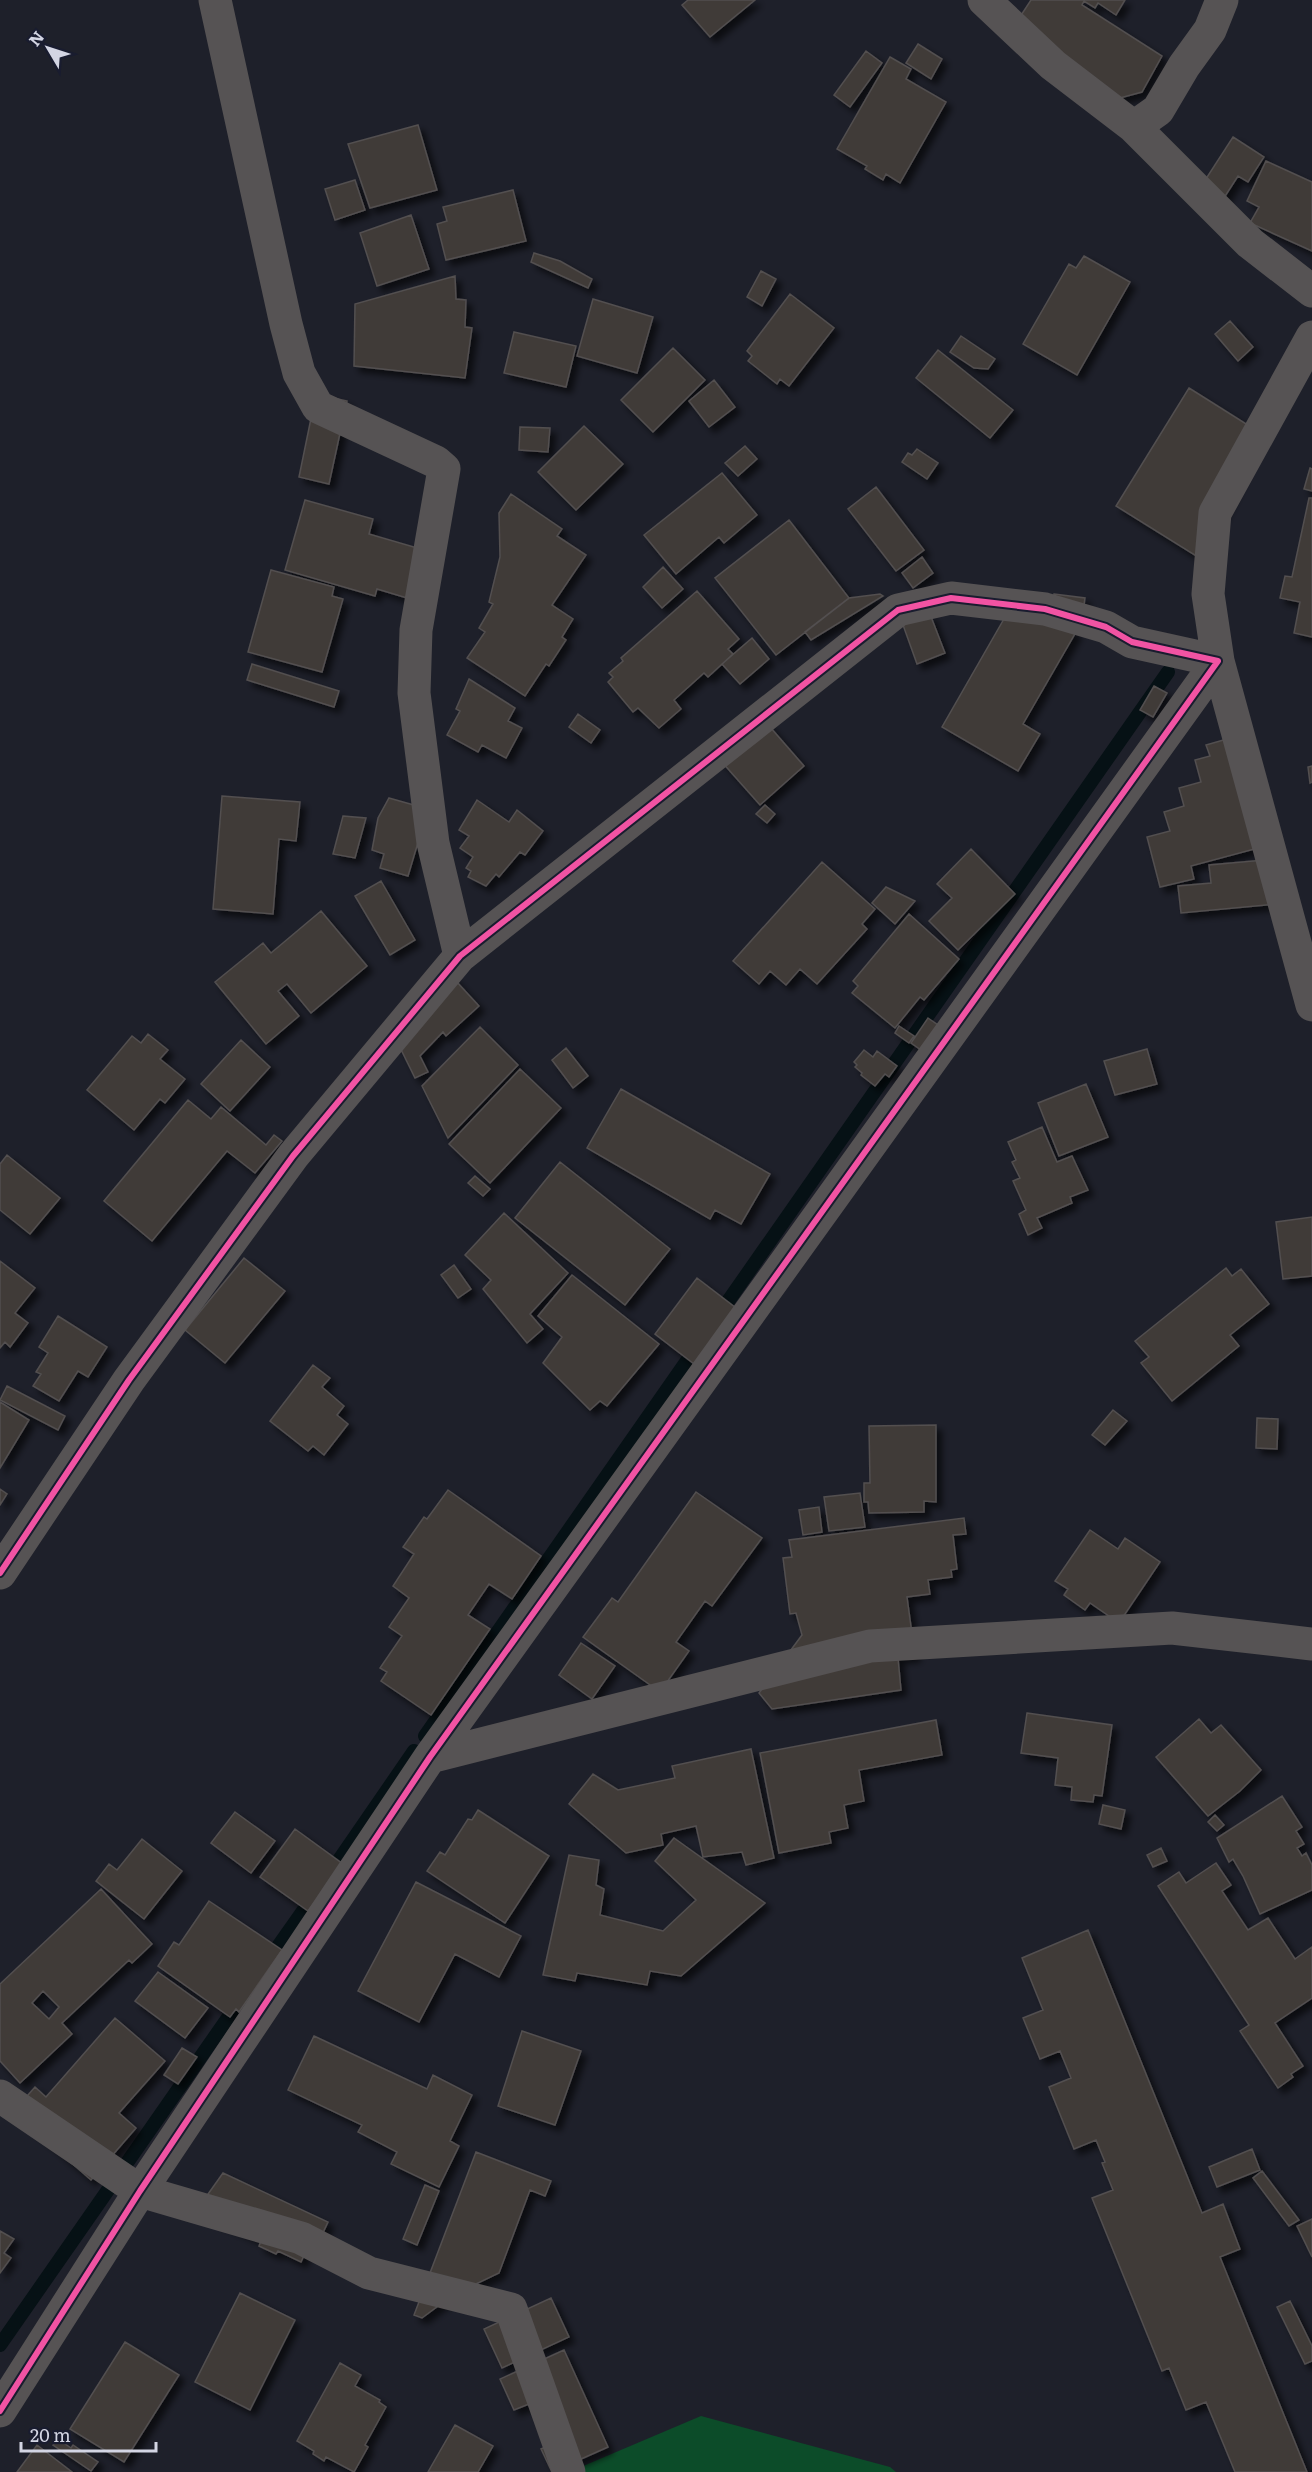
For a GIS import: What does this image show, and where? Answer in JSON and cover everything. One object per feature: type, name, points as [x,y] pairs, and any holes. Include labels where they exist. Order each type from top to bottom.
[{"type":"street","points":[[215,0],[286,324],[299,373],[318,407],[436,462],[444,469],[416,630],[414,693],[433,843],[460,956]]},
{"type":"street","points":[[984,0],[1053,65],[1134,127],[1250,243],[1312,291]]},
{"type":"street","points":[[1134,127],[1158,110],[1184,66],[1210,30],[1222,0]]},
{"type":"street","points":[[1312,337],[1215,513],[1208,594],[1218,661],[1312,1005]]},
{"type":"street","points":[[0,1573],[129,1380],[293,1156],[460,956],[898,610],[951,598],[1045,609],[1106,627],[1132,642],[1218,661]]},
{"type":"street","points":[[0,2410],[125,2181],[1218,661]]},
{"type":"street","points":[[430,1757],[870,1646],[1172,1628],[1312,1644]]},
{"type":"street","points":[[0,2096],[125,2181],[301,2238],[369,2273],[511,2309],[569,2472]]},
{"type":"green space","points":[[701,2416],[890,2467],[896,2472],[569,2472]]},
{"type":"building","points":[[688,0],[755,0],[710,37],[682,5]]},
{"type":"building","points":[[1031,0],[1125,0],[1116,15],[1098,3],[1095,8],[1084,1],[1082,5],[1162,56],[1142,92],[1109,101],[1008,35]]},
{"type":"building","points":[[918,44],[942,59],[931,79],[906,63]]},
{"type":"building","points":[[866,51],[882,63],[850,107],[834,95]]},
{"type":"building","points":[[890,57],[911,69],[906,79],[946,102],[900,183],[886,174],[883,180],[865,169],[867,166],[837,149]]},
{"type":"building","points":[[418,125],[437,190],[370,208],[348,144]]},
{"type":"building","points":[[1233,137],[1264,157],[1248,182],[1238,176],[1222,201],[1200,188]]},
{"type":"building","points":[[1266,161],[1312,182],[1312,251],[1250,223],[1259,207],[1247,201]]},
{"type":"building","points":[[355,180],[365,210],[335,220],[325,189]]},
{"type":"building","points":[[513,190],[526,241],[446,260],[437,224],[447,221],[443,207]]},
{"type":"building","points":[[411,215],[429,269],[377,286],[360,233]]},
{"type":"building","points":[[534,253],[560,261],[592,279],[588,288],[531,262]]},
{"type":"building","points":[[1084,256],[1130,282],[1077,375],[1023,344],[1069,264],[1076,268]]},
{"type":"building","points":[[761,271],[776,279],[762,306],[747,297]]},
{"type":"building","points":[[455,276],[456,299],[466,300],[465,327],[472,328],[465,378],[354,366],[355,304]]},
{"type":"building","points":[[790,294],[834,328],[789,386],[780,379],[777,384],[748,361],[752,356],[747,351]]},
{"type":"building","points":[[593,299],[653,317],[637,373],[577,356]]},
{"type":"building","points":[[1230,321],[1253,347],[1238,361],[1215,334]]},
{"type":"building","points":[[514,332],[576,346],[566,387],[504,373]]},
{"type":"building","points":[[961,336],[995,359],[988,369],[974,368],[950,352]]},
{"type":"building","points":[[673,348],[705,380],[653,432],[621,400]]},
{"type":"building","points":[[938,350],[1013,410],[990,438],[916,378]]},
{"type":"building","points":[[714,380],[735,407],[709,427],[689,401]]},
{"type":"building","points":[[1189,388],[1259,432],[1201,559],[1116,506]]},
{"type":"building","points":[[316,394],[347,401],[329,484],[299,477]]},
{"type":"building","points":[[584,426],[623,464],[576,510],[538,472]]},
{"type":"building","points":[[520,427],[550,428],[548,452],[519,450]]},
{"type":"building","points":[[745,446],[757,459],[738,476],[725,463]]},
{"type":"building","points":[[917,449],[938,463],[927,479],[902,462],[908,453],[912,455]]},
{"type":"building","points":[[1310,468],[1312,469],[1312,491],[1304,489]]},
{"type":"building","points":[[722,473],[757,515],[724,543],[719,537],[676,574],[644,535]]},
{"type":"building","points":[[876,487],[924,550],[896,571],[848,509]]},
{"type":"building","points":[[511,494],[562,529],[557,536],[586,555],[552,605],[573,619],[562,637],[566,640],[549,666],[546,664],[525,696],[467,658],[485,632],[479,628],[493,604],[489,602],[500,557],[499,513]]},
{"type":"building","points":[[1309,498],[1312,498],[1312,637],[1294,633],[1300,602],[1280,598],[1285,576],[1292,577]]},
{"type":"building","points":[[305,500],[373,519],[369,534],[431,552],[417,601],[377,589],[375,596],[285,570]]},
{"type":"building","points":[[789,520],[849,598],[776,655],[715,578]]},
{"type":"building","points":[[922,557],[933,573],[913,588],[902,573]]},
{"type":"building","points":[[663,567],[683,589],[662,608],[643,587]]},
{"type":"building","points":[[271,570],[334,587],[332,596],[343,599],[322,672],[248,652]]},
{"type":"building","points":[[697,591],[739,639],[728,649],[733,654],[708,677],[704,673],[674,700],[681,709],[659,728],[638,708],[633,712],[608,682],[613,677],[609,673],[623,661],[621,658]]},
{"type":"building","points":[[880,594],[883,596],[811,640],[805,632],[849,598]]},
{"type":"building","points":[[1054,594],[1085,598],[1083,612],[1052,608]]},
{"type":"building","points":[[1016,598],[1076,632],[1023,724],[1040,734],[1018,771],[942,727]]},
{"type":"building","points":[[930,614],[945,653],[917,664],[903,625]]},
{"type":"building","points":[[752,638],[769,659],[740,684],[722,664]]},
{"type":"building","points":[[252,664],[339,691],[334,707],[247,680]]},
{"type":"building","points":[[469,679],[515,708],[508,721],[522,728],[506,758],[482,745],[478,752],[447,735],[460,711],[456,709]]},
{"type":"building","points":[[1154,686],[1167,693],[1153,717],[1140,710]]},
{"type":"building","points":[[757,712],[804,766],[760,805],[713,752]]},
{"type":"building","points":[[578,714],[600,730],[591,743],[569,727]]},
{"type":"building","points":[[1241,735],[1262,847],[1191,866],[1194,879],[1160,887],[1147,837],[1170,831],[1164,812],[1184,806],[1179,788],[1201,782],[1195,760],[1210,756],[1206,745]]},
{"type":"building","points":[[1312,766],[1312,782],[1310,783],[1308,767]]},
{"type":"building","points":[[222,796],[300,802],[296,841],[279,839],[273,914],[213,909]]},
{"type":"building","points":[[389,798],[428,809],[408,876],[380,868],[384,854],[372,850],[378,818]]},
{"type":"building","points":[[477,800],[509,822],[517,810],[543,831],[525,855],[520,852],[499,877],[496,874],[486,886],[468,877],[471,871],[466,868],[473,857],[460,848],[469,836],[459,830]]},
{"type":"building","points":[[765,805],[775,814],[767,823],[756,814]]},
{"type":"building","points":[[343,816],[366,818],[355,858],[333,854]]},
{"type":"building","points":[[971,849],[1015,894],[958,950],[929,921],[952,898],[937,884]]},
{"type":"building","points":[[1264,860],[1277,904],[1181,913],[1178,886],[1211,883],[1209,865]]},
{"type":"building","points":[[822,862],[875,909],[862,924],[867,929],[817,984],[800,969],[786,985],[770,971],[759,984],[733,961]]},
{"type":"building","points":[[381,881],[415,940],[390,955],[355,896]]},
{"type":"building","points":[[886,887],[915,901],[895,924],[872,903]]},
{"type":"building","points":[[321,911],[367,966],[311,1013],[287,984],[278,991],[299,1016],[266,1044],[215,982],[263,943],[271,953]]},
{"type":"building","points":[[909,914],[959,959],[924,1000],[920,997],[895,1028],[852,993],[858,986],[853,981]]},
{"type":"building","points":[[444,968],[479,1006],[446,1036],[443,1032],[420,1056],[428,1072],[415,1078],[387,1021]]},
{"type":"building","points":[[928,1018],[938,1025],[921,1050],[911,1043]]},
{"type":"building","points":[[899,1026],[914,1036],[909,1043],[895,1033]]},
{"type":"building","points":[[480,1027],[518,1065],[448,1138],[422,1086]]},
{"type":"building","points":[[148,1034],[168,1050],[160,1059],[185,1079],[165,1103],[160,1099],[134,1130],[87,1090],[132,1036],[141,1043]]},
{"type":"building","points":[[241,1040],[270,1067],[230,1111],[201,1084]]},
{"type":"building","points":[[566,1048],[588,1076],[573,1088],[552,1060]]},
{"type":"building","points":[[1147,1049],[1157,1084],[1115,1095],[1104,1061]]},
{"type":"building","points":[[864,1050],[873,1057],[877,1051],[897,1066],[889,1077],[885,1074],[875,1086],[855,1067],[857,1065],[854,1062]]},
{"type":"building","points":[[520,1069],[561,1108],[490,1183],[449,1144]]},
{"type":"building","points":[[1086,1084],[1108,1137],[1059,1156],[1038,1103]]},
{"type":"building","points":[[621,1089],[770,1174],[741,1224],[715,1210],[710,1219],[587,1148]]},
{"type":"building","points":[[188,1100],[211,1119],[221,1107],[266,1145],[274,1135],[282,1141],[255,1173],[227,1151],[152,1241],[104,1201]]},
{"type":"building","points":[[1042,1127],[1057,1162],[1072,1156],[1088,1190],[1070,1197],[1072,1203],[1037,1218],[1042,1228],[1028,1235],[1019,1214],[1026,1210],[1013,1181],[1020,1178],[1012,1162],[1016,1160],[1008,1142]]},
{"type":"building","points":[[7,1155],[60,1198],[30,1234],[0,1210],[0,1164]]},
{"type":"building","points":[[560,1162],[670,1249],[625,1305],[515,1218]]},
{"type":"building","points":[[475,1176],[490,1189],[483,1196],[468,1183]]},
{"type":"building","points":[[504,1213],[568,1273],[530,1314],[543,1329],[527,1343],[483,1289],[491,1280],[465,1255]]},
{"type":"building","points":[[1312,1217],[1312,1276],[1283,1279],[1276,1222]]},
{"type":"building","points":[[244,1258],[285,1291],[225,1363],[185,1330]]},
{"type":"building","points":[[0,1261],[35,1288],[15,1313],[28,1323],[10,1347],[5,1342],[0,1348]]},
{"type":"building","points":[[454,1265],[471,1289],[458,1298],[441,1275]]},
{"type":"building","points":[[1226,1268],[1232,1276],[1241,1269],[1269,1304],[1230,1335],[1239,1346],[1172,1401],[1141,1363],[1149,1357],[1135,1341]]},
{"type":"building","points":[[572,1275],[659,1344],[607,1406],[600,1401],[590,1410],[543,1363],[562,1337],[538,1316]]},
{"type":"building","points":[[697,1278],[736,1308],[694,1364],[655,1334]]},
{"type":"building","points":[[58,1316],[107,1347],[88,1377],[78,1371],[59,1401],[33,1386],[41,1374],[36,1372],[48,1353],[39,1347]]},
{"type":"building","points":[[313,1365],[330,1378],[322,1387],[344,1406],[337,1415],[348,1424],[324,1455],[313,1446],[308,1451],[270,1421]]},
{"type":"building","points":[[7,1386],[65,1416],[58,1430],[0,1400]]},
{"type":"building","points":[[0,1402],[29,1420],[0,1468]]},
{"type":"building","points":[[1113,1410],[1127,1421],[1105,1445],[1092,1435]]},
{"type":"building","points":[[1257,1418],[1278,1419],[1277,1449],[1256,1448]]},
{"type":"building","points":[[936,1425],[936,1502],[924,1501],[924,1512],[869,1513],[868,1502],[864,1502],[864,1483],[870,1483],[869,1426]]},
{"type":"building","points":[[0,1489],[7,1494],[0,1505]]},
{"type":"building","points":[[448,1490],[541,1556],[512,1599],[489,1584],[468,1615],[490,1629],[431,1715],[381,1681],[387,1672],[380,1668],[402,1636],[389,1627],[409,1598],[393,1586],[414,1554],[403,1547],[424,1517],[427,1519]]},
{"type":"building","points":[[696,1492],[762,1538],[712,1606],[705,1601],[676,1642],[689,1651],[660,1692],[583,1637],[612,1598],[618,1602]]},
{"type":"building","points":[[860,1493],[865,1527],[829,1531],[824,1497]]},
{"type":"building","points":[[819,1507],[822,1532],[803,1535],[799,1510]]},
{"type":"building","points":[[964,1518],[966,1534],[953,1535],[957,1569],[951,1570],[952,1577],[928,1580],[930,1594],[907,1597],[915,1656],[898,1658],[901,1690],[772,1709],[759,1693],[802,1635],[796,1613],[790,1614],[783,1558],[792,1557],[789,1540]]},
{"type":"building","points":[[1090,1530],[1118,1549],[1125,1538],[1160,1562],[1119,1623],[1090,1603],[1085,1610],[1064,1595],[1068,1589],[1055,1581]]},
{"type":"building","points":[[581,1643],[615,1666],[592,1699],[559,1675]]},
{"type":"building","points":[[1027,1713],[1112,1725],[1102,1796],[1094,1795],[1093,1802],[1071,1800],[1072,1787],[1055,1785],[1058,1758],[1021,1753]]},
{"type":"building","points":[[1199,1719],[1211,1733],[1221,1725],[1261,1770],[1240,1791],[1208,1816],[1156,1757]]},
{"type":"building","points":[[936,1720],[942,1755],[859,1770],[864,1801],[844,1805],[848,1828],[829,1832],[831,1843],[779,1853],[760,1753]]},
{"type":"building","points":[[751,1749],[774,1858],[746,1865],[742,1852],[703,1857],[696,1826],[661,1834],[663,1845],[626,1853],[569,1804],[593,1774],[618,1790],[675,1778],[672,1766]]},
{"type":"building","points":[[1282,1796],[1302,1827],[1296,1831],[1304,1844],[1297,1848],[1302,1856],[1306,1853],[1312,1865],[1312,1890],[1260,1914],[1243,1876],[1233,1859],[1229,1862],[1217,1838]]},
{"type":"building","points":[[1103,1805],[1125,1810],[1121,1829],[1099,1824]]},
{"type":"building","points":[[478,1810],[549,1856],[505,1923],[427,1871],[440,1852],[445,1855],[468,1819],[472,1820]]},
{"type":"building","points":[[235,1812],[275,1841],[251,1873],[211,1843]]},
{"type":"building","points":[[1215,1815],[1224,1825],[1217,1831],[1208,1822]]},
{"type":"building","points":[[295,1829],[343,1864],[308,1911],[260,1877]]},
{"type":"building","points":[[674,1838],[765,1903],[681,1976],[650,1971],[647,1985],[577,1973],[575,1981],[543,1975],[569,1855],[599,1860],[596,1885],[604,1889],[600,1915],[663,1931],[696,1900],[655,1861]]},
{"type":"building","points":[[142,1839],[182,1871],[144,1919],[96,1881],[109,1864],[117,1870]]},
{"type":"building","points":[[1161,1848],[1167,1861],[1153,1867],[1147,1855]]},
{"type":"building","points":[[1216,1863],[1231,1885],[1222,1891],[1248,1930],[1268,1918],[1295,1959],[1312,1947],[1312,1998],[1275,2023],[1303,2066],[1291,2074],[1293,2077],[1278,2088],[1240,2031],[1249,2025],[1158,1886],[1179,1872],[1186,1883]]},
{"type":"building","points":[[416,1882],[521,1936],[499,1977],[455,1954],[419,2022],[358,1991]]},
{"type":"building","points":[[101,1889],[152,1944],[132,1963],[129,1960],[62,2023],[72,2034],[20,2083],[0,2061],[0,1984]],"holes":[[[43,1991],[59,2007],[49,2019],[32,2003]]]},
{"type":"building","points":[[209,1901],[282,1950],[239,2012],[236,2009],[230,2017],[158,1966],[174,1942],[179,1945]]},
{"type":"building","points":[[1088,1930],[1202,2213],[1223,2204],[1240,2249],[1220,2257],[1307,2472],[1235,2472],[1206,2402],[1186,2410],[1169,2368],[1162,2371],[1092,2198],[1113,2190],[1102,2163],[1105,2162],[1096,2140],[1074,2149],[1049,2087],[1071,2078],[1060,2051],[1040,2059],[1023,2018],[1043,2010],[1022,1958]]},
{"type":"building","points":[[158,1972],[208,2008],[185,2038],[135,2001]]},
{"type":"building","points":[[115,2018],[165,2061],[119,2113],[136,2128],[91,2180],[13,2112],[35,2087],[46,2097]]},
{"type":"building","points":[[522,2031],[581,2051],[555,2125],[498,2106]]},
{"type":"building","points":[[314,2036],[427,2089],[433,2075],[472,2095],[450,2141],[459,2146],[439,2187],[391,2164],[397,2152],[358,2132],[362,2125],[288,2090]]},
{"type":"building","points":[[182,2048],[197,2057],[178,2084],[164,2075]]},
{"type":"building","points":[[1252,2149],[1260,2170],[1217,2187],[1209,2167]]},
{"type":"building","points":[[476,2152],[551,2181],[545,2196],[530,2190],[499,2273],[453,2295],[422,2318],[414,2315]]},
{"type":"building","points":[[1262,2171],[1299,2220],[1289,2226],[1253,2178]]},
{"type":"building","points":[[223,2173],[328,2222],[320,2239],[313,2236],[301,2262],[278,2251],[276,2254],[259,2246],[261,2241],[196,2211]]},
{"type":"building","points":[[425,2185],[439,2191],[417,2245],[403,2239]]},
{"type":"building","points":[[1312,2219],[1312,2257],[1297,2226]]},
{"type":"building","points":[[0,2231],[14,2239],[4,2253],[11,2258],[0,2273]]},
{"type":"building","points":[[240,2293],[295,2320],[250,2410],[195,2382]]},
{"type":"building","points":[[551,2298],[569,2337],[502,2368],[484,2329]]},
{"type":"building","points":[[1290,2301],[1312,2346],[1312,2361],[1305,2364],[1277,2307]]},
{"type":"building","points":[[125,2342],[179,2375],[124,2462],[70,2429]]},
{"type":"building","points":[[564,2350],[608,2447],[552,2472],[541,2449],[548,2446],[529,2404],[514,2410],[500,2379]]},
{"type":"building","points":[[340,2363],[361,2375],[355,2386],[380,2400],[379,2402],[386,2407],[365,2445],[368,2447],[354,2472],[326,2457],[324,2461],[313,2454],[314,2451],[297,2441]]},
{"type":"building","points":[[455,2425],[493,2446],[478,2472],[428,2472]]},
{"type":"building","points":[[58,2439],[71,2448],[73,2445],[98,2462],[91,2471],[53,2445]]},
{"type":"building","points":[[37,2445],[72,2472],[17,2472]]},
{"type":"waterway","points":[[717,1317],[1168,672]]},
{"type":"waterway","points":[[425,1736],[698,1345]]},
{"type":"waterway","points":[[328,1876],[414,1751]]},
{"type":"waterway","points":[[267,1962],[315,1894]]},
{"type":"waterway","points":[[0,2345],[239,2002]]},
{"type":"cycle path","points":[[0,1573],[129,1380],[293,1156],[460,956],[898,610],[951,598],[1045,609],[1106,627],[1132,642],[1218,661],[430,1757],[140,2191],[0,2411]]}]
